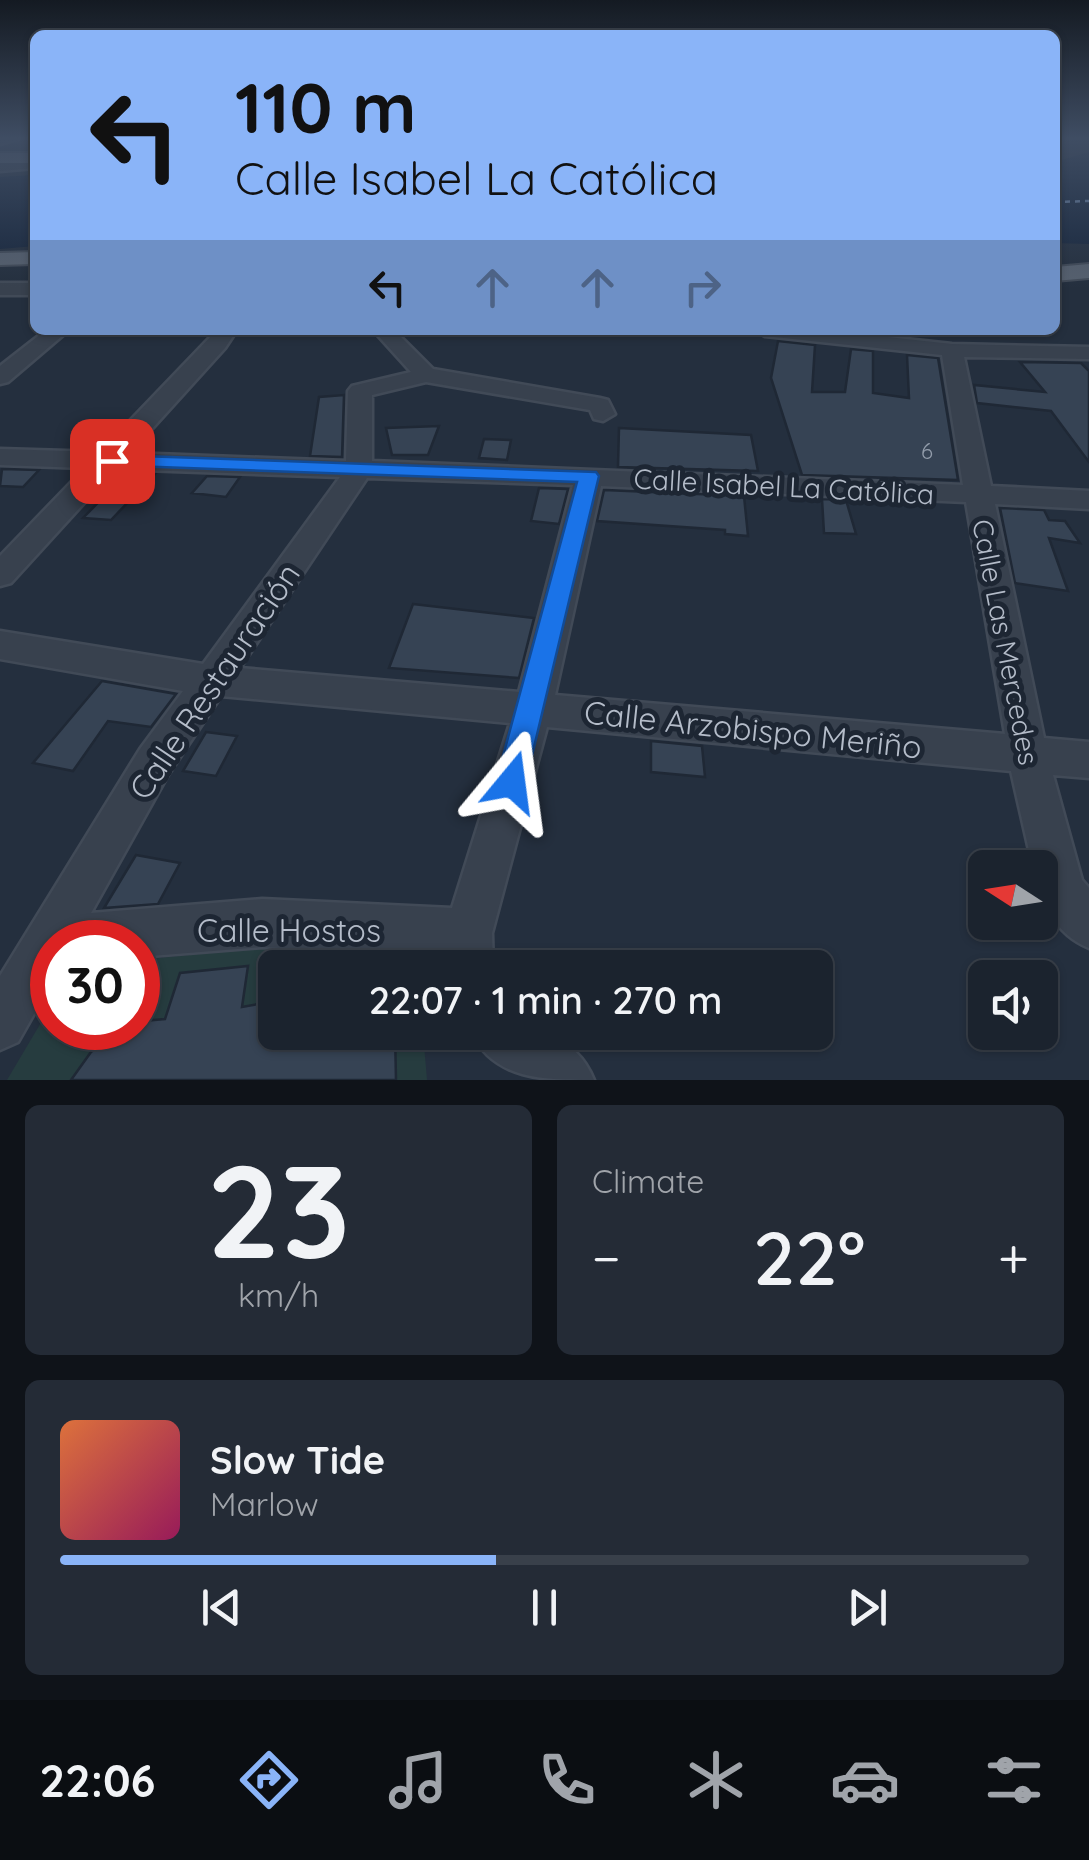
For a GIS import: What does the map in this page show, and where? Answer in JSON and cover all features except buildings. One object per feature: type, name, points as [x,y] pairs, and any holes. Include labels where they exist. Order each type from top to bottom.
[{"type":"main road","points":[[0,262],[30,260]]},
{"type":"main road","points":[[1060,277],[1089,271]]},
{"type":"main road","points":[[1060,278],[1089,279]]},
{"type":"street","points":[[0,289],[30,289]]},
{"type":"street","points":[[0,377],[53,335]]},
{"type":"street","points":[[0,575],[112,461],[224,335]]},
{"type":"street","points":[[387,335],[426,375]]},
{"type":"street","points":[[812,335],[952,350],[1089,353]]},
{"type":"street","name":"Calle Las Mercedes","points":[[952,350],[1028,756],[1062,892],[1089,924]]},
{"type":"street","points":[[359,470],[360,391],[368,386],[426,375],[600,405],[602,414]]},
{"type":"street","name":"Calle Isabel La Católica","points":[[0,457],[588,476],[1089,500]]},
{"type":"street","name":"Calle Restauración","points":[[62,920],[154,762],[359,470]]},
{"type":"street","points":[[468,950],[534,707],[588,476]]},
{"type":"street","name":"Calle Arzobispo Meriño","points":[[0,645],[210,680],[1089,760]]},
{"type":"street","name":"Calle Hostos","points":[[160,932],[262,924],[468,950]]},
{"type":"street","name":"Calle Restauración","points":[[0,1024],[30,974]]},
{"type":"street","points":[[521,1050],[567,1080]]},
{"type":"green space","points":[[415,933],[416,950],[258,950],[258,1050],[424,1050],[427,1080],[7,1080],[30,1041],[30,1050],[160,1050],[160,958]]},
{"type":"water","points":[[0,187],[30,187],[30,246],[0,249]]},
{"type":"water","points":[[1060,187],[1089,187],[1089,244],[1060,243]]},
{"type":"ferry route","points":[[1060,202],[1089,201]]},
{"type":"route","points":[[112,461],[588,476],[534,707],[512,782]]}]
